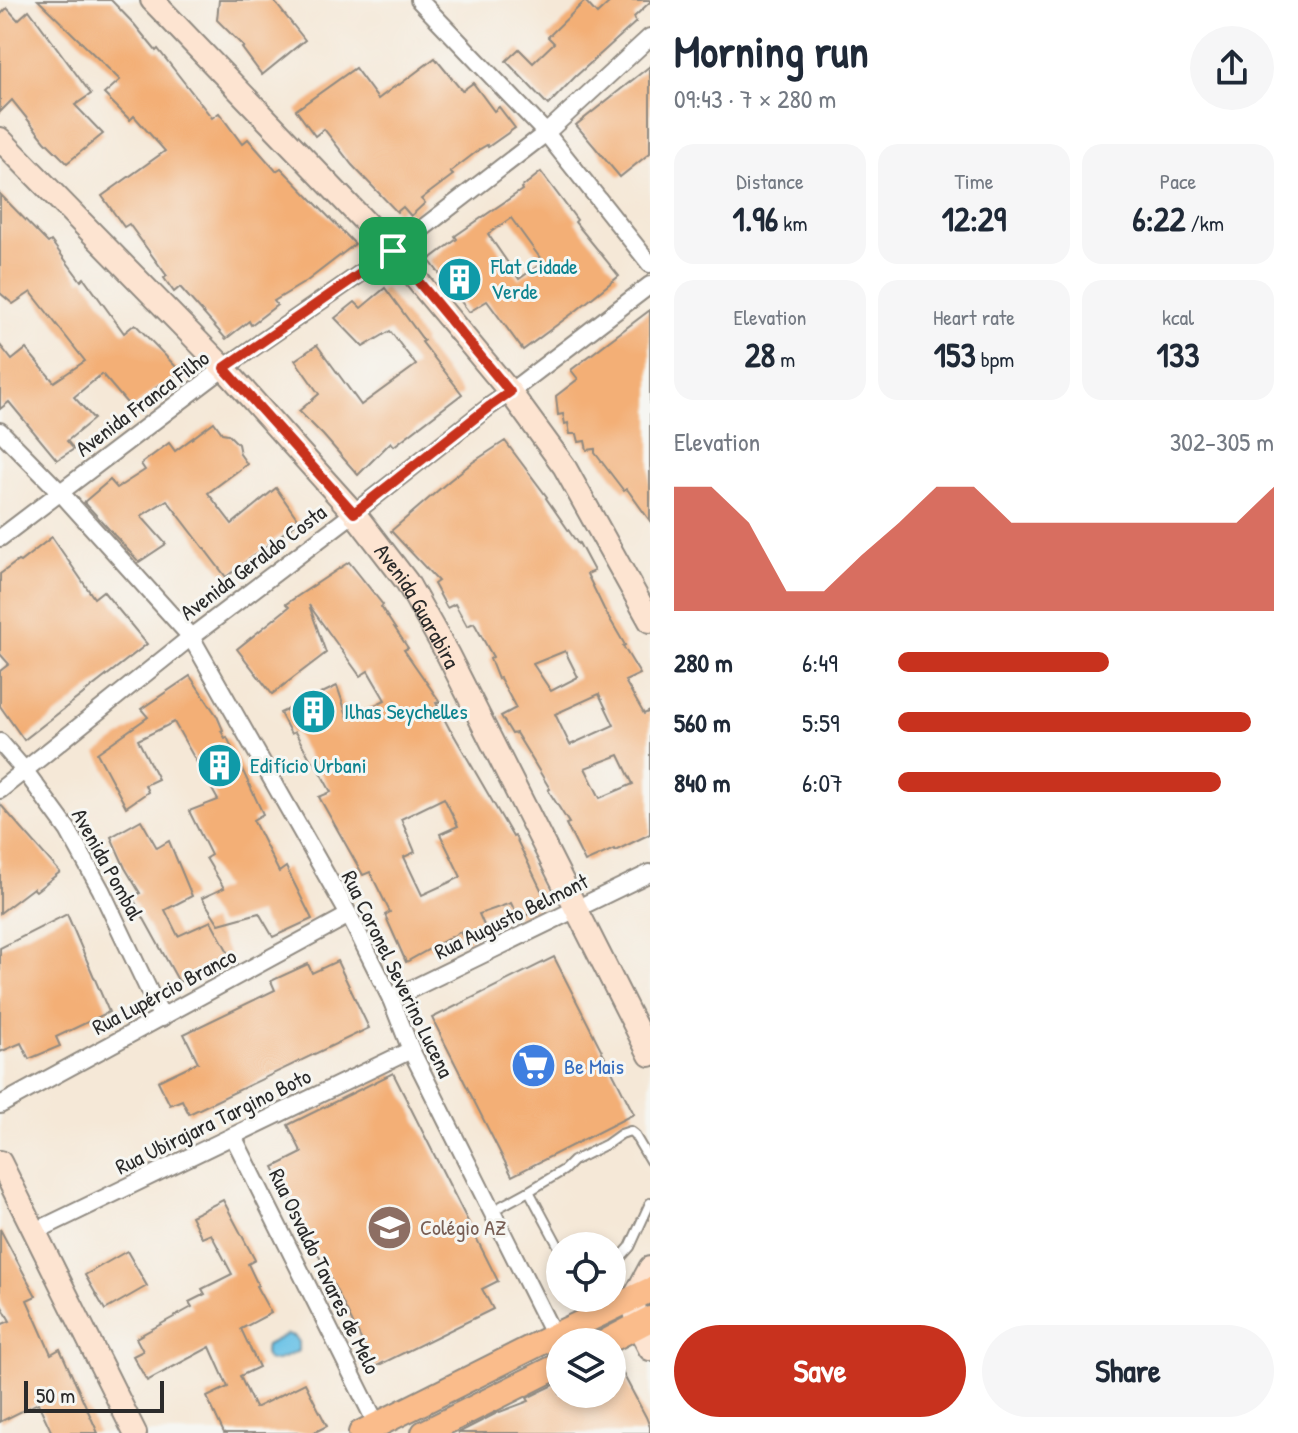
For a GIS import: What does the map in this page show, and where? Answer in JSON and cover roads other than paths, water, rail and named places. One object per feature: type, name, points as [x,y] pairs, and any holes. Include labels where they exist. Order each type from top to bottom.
[{"type":"main road","points":[[160,3],[393,251],[510,392],[564,466],[650,621]]},
{"type":"main road","name":"Avenida Guarabira","points":[[0,139],[224,368],[354,513],[407,582],[448,655],[650,1055]]},
{"type":"main road","points":[[0,1162],[7,1192],[34,1232],[135,1433]]},
{"type":"main road","points":[[650,1268],[641,1295],[650,1349]]},
{"type":"main road","points":[[571,1328],[641,1295]]},
{"type":"main road","points":[[626,1331],[644,1322]]},
{"type":"main road","points":[[369,1429],[546,1340]]},
{"type":"main road","points":[[424,1433],[546,1372]]},
{"type":"street","points":[[419,0],[546,133],[650,264]]},
{"type":"street","name":"Avenida Franca Filho","points":[[0,538],[224,368],[393,251],[546,133],[650,37]]},
{"type":"street","name":"Avenida Geraldo Costa","points":[[0,790],[191,637],[650,285]]},
{"type":"street","name":"Rua Coronel Severino Lucena","points":[[0,431],[61,493],[191,637],[349,915],[391,999],[411,1050],[550,1328]]},
{"type":"street","name":"Avenida Pombal","points":[[0,742],[25,771],[75,842],[162,1018]]},
{"type":"street","name":"Rua Augusto Belmont","points":[[391,999],[650,873]]},
{"type":"street","name":"Rua Lupércio Branco","points":[[0,1105],[349,915]]},
{"type":"street","name":"Rua Ubirajara Targino Boto","points":[[34,1232],[411,1050]]},
{"type":"street","name":"Rua Osvaldo Tavares de Melo","points":[[233,1136],[369,1429]]},
{"type":"lane","points":[[491,1211],[564,1170],[573,1161],[630,1131],[650,1161]]},
{"type":"lane","points":[[529,1191],[551,1232]]},
{"type":"lane","points":[[626,1251],[650,1203]]},
{"type":"water","points":[[287,1334],[294,1336],[298,1342],[298,1351],[275,1360],[267,1358],[266,1345]]},
{"type":"place","name":"Flat Cidade Verde","points":[[460,279]]},
{"type":"place","name":"Ilhas Seychelles","points":[[313,711]]},
{"type":"place","name":"Edifício Urbani","points":[[219,765]]},
{"type":"place","name":"Be Mais","points":[[533,1066]]},
{"type":"place","name":"Colégio AZ","points":[[389,1227]]}]
